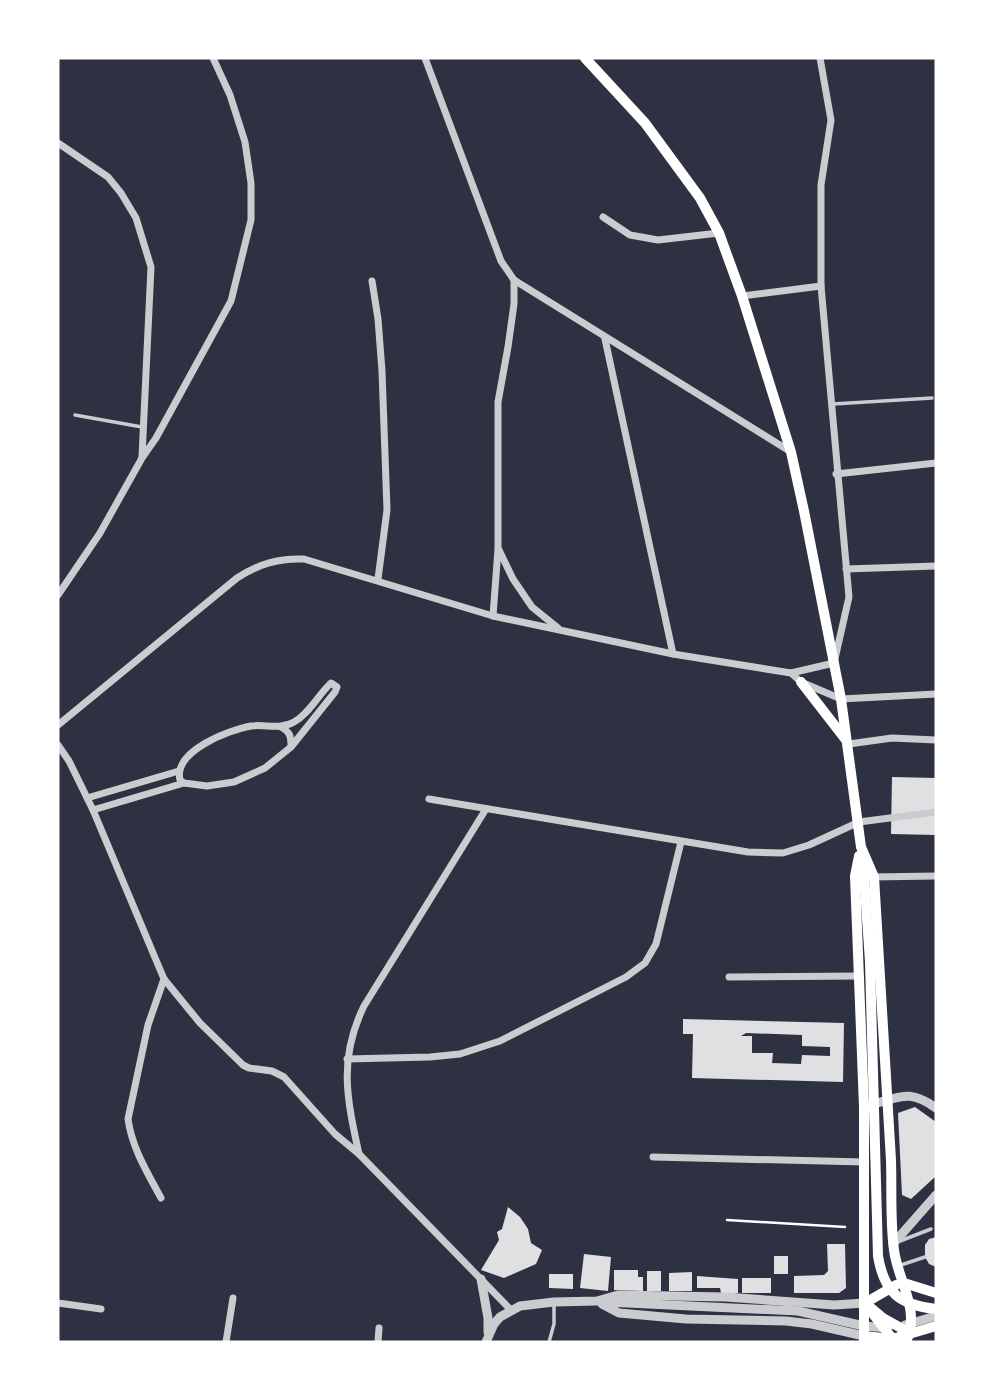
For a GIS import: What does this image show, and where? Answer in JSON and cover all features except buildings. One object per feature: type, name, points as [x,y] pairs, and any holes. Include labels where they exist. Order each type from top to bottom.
[{"type":"main road","points":[[585,58],[646,124],[700,198],[719,233],[742,296],[791,452],[817,571],[849,744],[886,1101],[893,1244],[896,1267],[904,1283],[912,1315],[908,1338]]},
{"type":"main road","points":[[801,682],[849,744]]},
{"type":"main road","points":[[861,847],[867,926],[878,1256],[885,1282],[897,1297],[920,1307],[936,1309]]},
{"type":"main road","points":[[864,877],[860,976],[864,1107],[864,1339],[894,1341],[936,1326]]},
{"type":"main road","points":[[864,1229],[875,1242],[887,1246],[893,1244]]},
{"type":"main road","points":[[865,1303],[890,1287],[904,1283],[932,1292],[924,1302],[936,1317]]},
{"type":"main road","points":[[865,1303],[908,1338]]},
{"type":"main road","points":[[865,1303],[894,1341]]},
{"type":"street","points":[[58,595],[100,533],[156,438],[231,301],[251,220],[251,183],[245,142],[230,95],[213,58]]},
{"type":"street","points":[[425,58],[501,261],[514,280],[534,290],[605,339],[791,452]]},
{"type":"street","points":[[58,725],[237,578],[270,561],[304,559],[378,579],[493,616],[673,654],[791,673],[834,663],[849,597],[821,286],[821,185],[831,120],[820,58]]},
{"type":"street","points":[[58,143],[108,177],[121,193],[136,218],[151,267],[142,458]]},
{"type":"street","points":[[603,217],[630,235],[658,240],[719,233]]},
{"type":"street","points":[[493,616],[498,549],[498,402],[514,304],[514,280]]},
{"type":"street","points":[[372,281],[382,371],[387,510],[378,579]]},
{"type":"street","points":[[742,296],[821,286]]},
{"type":"street","points":[[605,339],[673,654]]},
{"type":"street","points":[[836,474],[936,463]]},
{"type":"street","points":[[498,549],[513,579],[532,607],[561,631]]},
{"type":"street","points":[[846,569],[936,566]]},
{"type":"street","points":[[791,673],[801,682],[841,699],[936,694]]},
{"type":"street","points":[[87,799],[179,771],[192,753],[214,738],[252,726],[281,727],[301,718],[331,683],[337,687],[291,747],[265,768],[234,782],[207,786],[184,783],[93,810]]},
{"type":"street","points":[[281,727],[288,731],[291,737],[291,747]]},
{"type":"street","points":[[849,744],[892,738],[936,740]]},
{"type":"street","points":[[58,745],[93,810],[164,979],[200,1023],[243,1065],[272,1071],[284,1077],[335,1134],[359,1154],[511,1310]]},
{"type":"street","points":[[179,771],[180,780],[184,783]]},
{"type":"street","points":[[429,799],[681,842],[748,852],[783,853],[809,845],[859,822],[936,812]]},
{"type":"street","points":[[359,1154],[347,1092],[347,1059],[353,1029],[364,1006],[486,809]]},
{"type":"street","points":[[347,1059],[460,1054],[500,1041],[626,977],[645,963],[656,944],[681,842]]},
{"type":"street","points":[[864,877],[936,876]]},
{"type":"street","points":[[729,976],[860,976]]},
{"type":"street","points":[[160,1198],[138,1155],[128,1119],[148,1025],[164,979]]},
{"type":"street","points":[[864,1107],[914,1096],[936,1108]]},
{"type":"street","points":[[653,1157],[864,1162]]},
{"type":"street","points":[[893,1244],[936,1195]]},
{"type":"street","points":[[481,1279],[488,1318],[487,1340]]},
{"type":"street","points":[[597,1301],[618,1295],[726,1297],[834,1305],[865,1303]]},
{"type":"street","points":[[226,1342],[233,1298]]},
{"type":"street","points":[[487,1340],[494,1324],[511,1310],[554,1302],[597,1301],[799,1311],[880,1328],[936,1317]]},
{"type":"street","points":[[597,1301],[619,1313],[686,1319],[786,1321],[812,1324],[864,1339]]},
{"type":"street","points":[[58,1303],[101,1309]]},
{"type":"street","points":[[378,1342],[379,1328]]},
{"type":"lane","points":[[831,404],[932,398]]},
{"type":"lane","points":[[75,415],[143,428]]},
{"type":"lane","points":[[893,1244],[931,1229]]},
{"type":"lane","points":[[896,1267],[925,1257]]},
{"type":"lane","points":[[549,1342],[554,1324],[554,1302]]},
{"type":"path","points":[[727,1220],[845,1227]]}]
